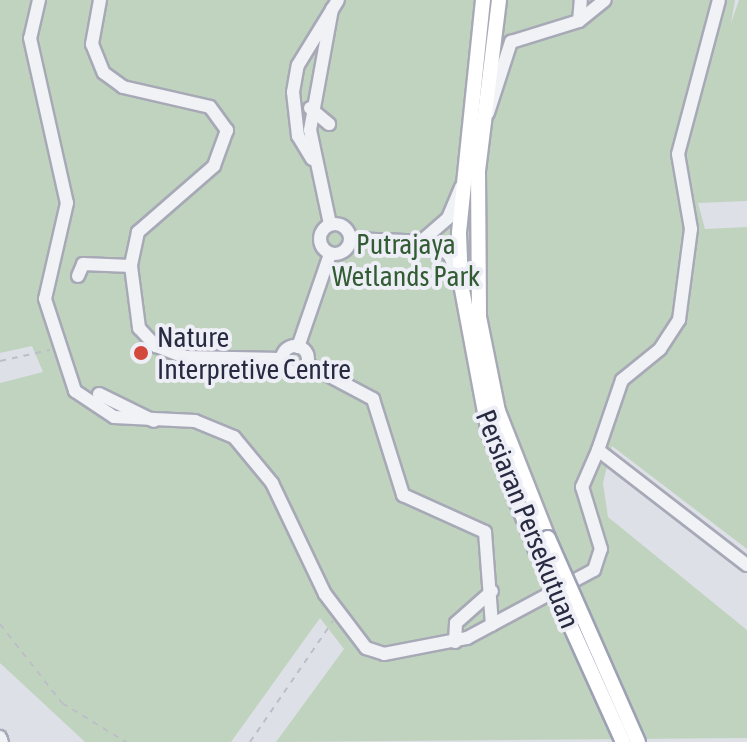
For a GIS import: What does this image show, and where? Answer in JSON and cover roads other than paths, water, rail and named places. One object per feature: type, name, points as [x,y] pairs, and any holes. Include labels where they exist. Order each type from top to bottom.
[{"type":"main road","name":"Persiaran Persekutuan","points":[[483,0],[464,180],[461,284],[489,433],[535,547],[623,742]]},
{"type":"main road","name":"Persiaran Persekutuan","points":[[499,0],[475,234],[486,364],[517,471],[638,742]]},
{"type":"street","points":[[39,0],[30,38],[67,203],[45,299],[58,348],[88,404],[114,417],[209,425],[243,446],[297,525],[325,594],[375,653],[455,642],[492,625],[598,565],[600,539],[582,487],[622,380],[660,349],[679,320],[691,229],[678,154],[719,0]]},
{"type":"street","points":[[100,0],[92,44],[109,78],[210,107],[227,130],[214,166],[144,224],[131,266],[134,317],[156,346],[201,359],[281,359],[298,347],[330,254]]},
{"type":"street","points":[[579,21],[581,0]]},
{"type":"street","points":[[484,123],[511,42],[579,21],[605,0]]},
{"type":"street","points":[[330,224],[314,162],[310,108],[335,4]]},
{"type":"street","points":[[314,162],[298,136],[293,92],[298,65],[335,4]]},
{"type":"street","points":[[310,108],[329,124]]},
{"type":"street","points":[[424,239],[448,218],[464,180]]},
{"type":"street","points":[[330,224],[344,226],[350,239],[344,252],[330,254]]},
{"type":"street","points":[[330,224],[319,239],[330,254]]},
{"type":"street","points":[[350,239],[424,239],[450,256],[461,284]]},
{"type":"street","points":[[78,276],[83,264],[131,266]]},
{"type":"street","points":[[298,347],[307,364],[373,399],[403,495],[485,532],[492,591],[492,625]]},
{"type":"street","points":[[281,359],[292,372],[307,364]]},
{"type":"street","points":[[99,394],[154,421]]},
{"type":"street","points":[[598,450],[747,565]]},
{"type":"street","points":[[455,642],[456,623],[492,591]]},
{"type":"place","name":"Nature Interpretive Centre","points":[[141,353]]},
{"type":"park label","name":"Putrajaya Wetlands Park","points":[[406,260]]}]
